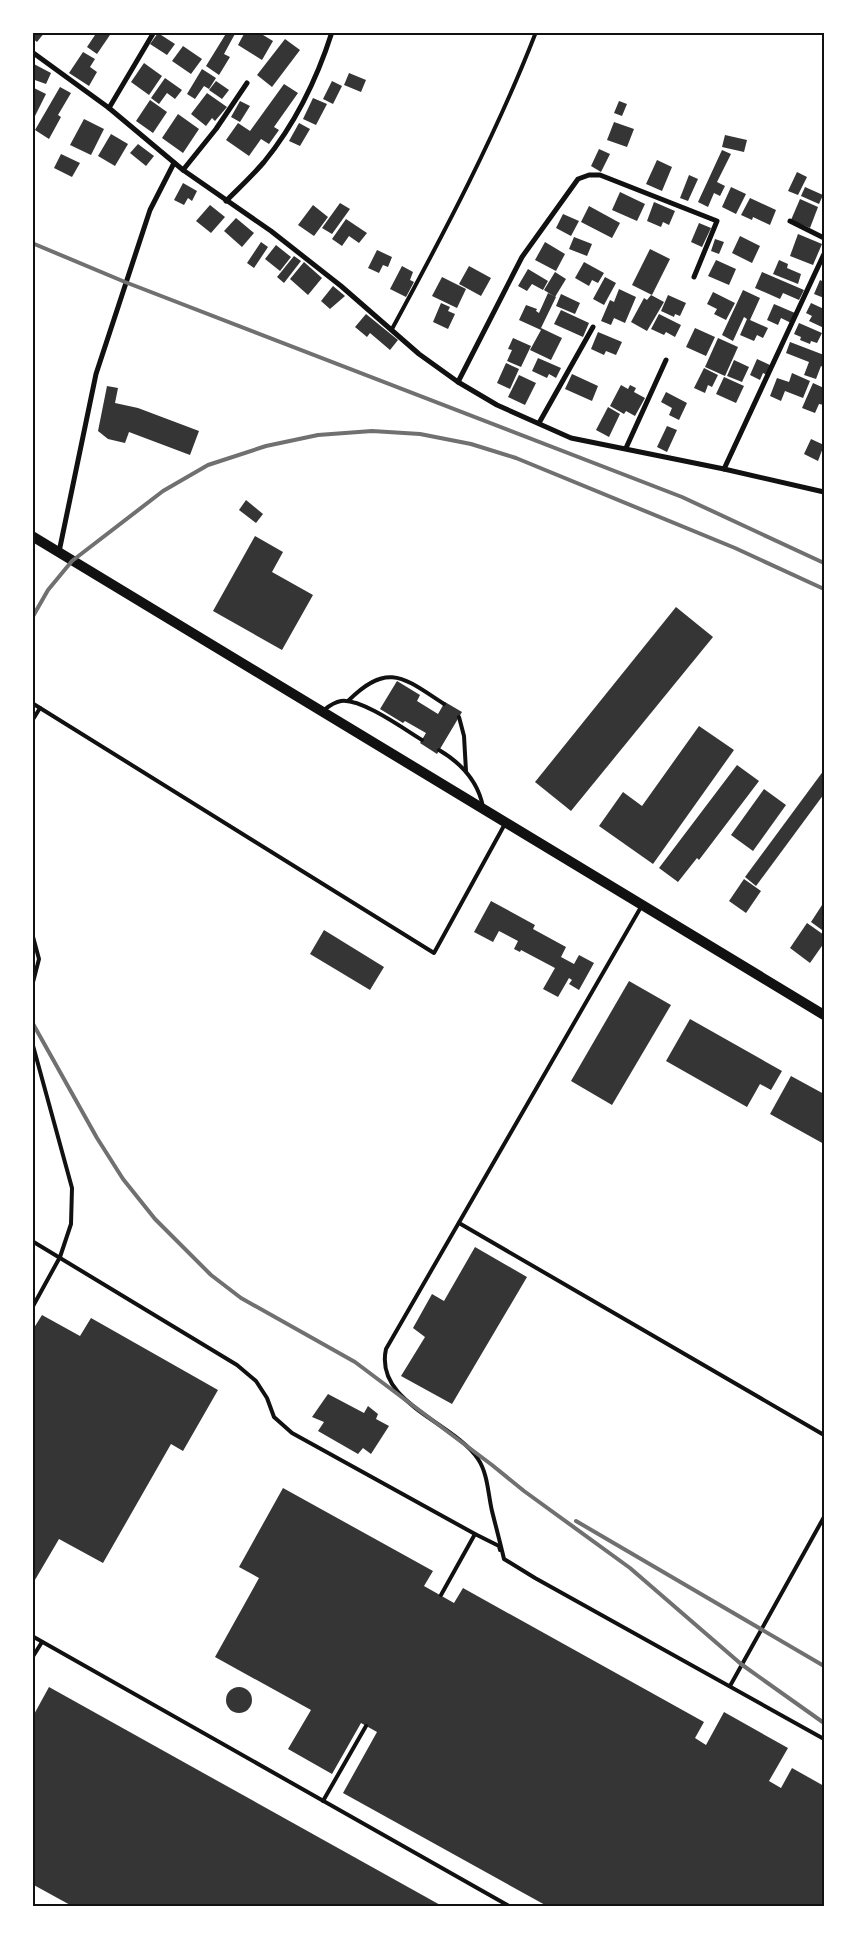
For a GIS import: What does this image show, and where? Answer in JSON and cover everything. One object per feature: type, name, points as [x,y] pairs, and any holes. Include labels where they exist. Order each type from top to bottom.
[{"type":"main road","points":[[32,536],[824,1015]]},
{"type":"street","points":[[109,108],[154,32]]},
{"type":"street","points":[[226,201],[263,163],[290,125],[315,78],[332,32]]},
{"type":"street","points":[[32,52],[109,108],[183,170],[271,230],[392,329],[419,354],[458,382],[497,404],[572,438],[626,448],[824,492]]},
{"type":"street","points":[[183,170],[216,129],[247,84]]},
{"type":"street","points":[[59,552],[96,374],[150,210],[174,163]]},
{"type":"street","points":[[458,382],[522,257],[578,179],[584,176],[600,175],[717,221],[694,277]]},
{"type":"street","points":[[790,221],[824,238]]},
{"type":"street","points":[[724,469],[824,254]]},
{"type":"street","points":[[539,423],[593,327]]},
{"type":"street","points":[[626,448],[666,360]]},
{"type":"lane","points":[[392,329],[434,252],[470,179],[502,113],[536,32]]},
{"type":"lane","points":[[348,701],[372,682],[391,677],[408,681],[444,704]]},
{"type":"lane","points":[[322,712],[332,704],[348,701],[370,709],[422,740]]},
{"type":"lane","points":[[32,703],[434,953],[506,822]]},
{"type":"lane","points":[[32,721],[40,708]]},
{"type":"lane","points":[[460,717],[464,736],[466,771]]},
{"type":"lane","points":[[439,750],[450,756],[466,771],[480,794],[483,809]]},
{"type":"lane","points":[[504,1559],[480,1461],[468,1447],[400,1396],[388,1376],[383,1362],[386,1349],[642,905]]},
{"type":"lane","points":[[32,933],[39,959],[32,986]]},
{"type":"lane","points":[[32,1042],[72,1188],[71,1224],[60,1257],[32,1308]]},
{"type":"lane","points":[[459,1223],[824,1435]]},
{"type":"lane","points":[[32,1241],[237,1365],[256,1381],[267,1398],[274,1417],[292,1434],[499,1546],[504,1559],[535,1578],[824,1739]]},
{"type":"lane","points":[[730,1686],[824,1518]]},
{"type":"lane","points":[[440,1595],[475,1534]]},
{"type":"lane","points":[[32,1636],[509,1906]]},
{"type":"lane","points":[[32,1658],[42,1642]]},
{"type":"lane","points":[[323,1801],[366,1726]]},
{"type":"building","points":[[32,32],[45,32],[37,42],[32,38]]},
{"type":"building","points":[[97,32],[112,32],[97,54],[87,47]]},
{"type":"building","points":[[227,32],[236,32],[224,54],[230,57],[219,75],[206,66]]},
{"type":"building","points":[[245,32],[258,32],[273,41],[262,60],[238,45]]},
{"type":"building","points":[[158,33],[175,44],[167,55],[150,44]]},
{"type":"building","points":[[285,39],[300,50],[272,87],[257,75]]},
{"type":"building","points":[[183,46],[202,59],[191,74],[172,61]]},
{"type":"building","points":[[83,52],[95,59],[90,67],[97,72],[89,86],[69,73]]},
{"type":"building","points":[[32,63],[51,73],[46,84],[32,79]]},
{"type":"building","points":[[144,63],[162,76],[149,95],[131,82]]},
{"type":"building","points":[[202,69],[216,78],[209,89],[204,86],[195,99],[187,94]]},
{"type":"building","points":[[349,73],[366,80],[361,92],[344,85]]},
{"type":"building","points":[[165,78],[182,90],[175,99],[167,93],[159,104],[151,98]]},
{"type":"building","points":[[216,81],[229,90],[222,99],[209,90]]},
{"type":"building","points":[[332,81],[342,86],[333,104],[323,99]]},
{"type":"building","points":[[284,84],[298,93],[274,127],[279,130],[269,144],[261,139],[249,156],[226,140],[238,123],[250,131]]},
{"type":"building","points":[[32,87],[46,94],[35,116],[32,114]]},
{"type":"building","points":[[60,87],[71,93],[58,115],[61,117],[49,139],[35,130]]},
{"type":"building","points":[[207,93],[227,107],[215,121],[212,118],[206,126],[191,114]]},
{"type":"building","points":[[313,98],[327,104],[316,125],[303,119]]},
{"type":"building","points":[[150,100],[167,112],[153,133],[136,121]]},
{"type":"building","points":[[240,101],[250,106],[240,122],[231,117]]},
{"type":"building","points":[[619,101],[627,104],[622,116],[614,113]]},
{"type":"building","points":[[178,114],[199,129],[183,153],[162,138]]},
{"type":"building","points":[[84,119],[104,129],[91,155],[70,145]]},
{"type":"building","points":[[614,122],[634,129],[627,147],[607,140]]},
{"type":"building","points":[[299,123],[310,129],[300,146],[289,141]]},
{"type":"building","points":[[111,134],[128,144],[115,166],[98,156]]},
{"type":"building","points":[[725,135],[747,140],[744,152],[722,147]]},
{"type":"building","points":[[138,144],[154,156],[146,166],[130,153]]},
{"type":"building","points":[[599,149],[610,154],[601,172],[591,166]]},
{"type":"building","points":[[722,150],[731,154],[717,182],[725,186],[720,196],[714,193],[708,207],[698,202]]},
{"type":"building","points":[[61,154],[80,163],[72,177],[54,168]]},
{"type":"building","points":[[657,160],[672,167],[662,191],[646,184]]},
{"type":"building","points":[[797,172],[807,177],[798,195],[788,191]]},
{"type":"building","points":[[689,175],[698,179],[688,201],[680,198]]},
{"type":"building","points":[[183,183],[197,191],[192,201],[188,198],[184,205],[174,200]]},
{"type":"building","points":[[731,187],[746,194],[736,214],[722,207]]},
{"type":"building","points":[[805,187],[823,195],[819,204],[801,196]]},
{"type":"building","points":[[620,192],[645,204],[637,221],[612,210]]},
{"type":"building","points":[[750,198],[776,210],[770,225],[753,217],[752,220],[741,215]]},
{"type":"building","points":[[800,199],[818,207],[810,228],[791,220]]},
{"type":"building","points":[[654,202],[675,211],[669,225],[663,222],[661,227],[647,221]]},
{"type":"building","points":[[340,203],[350,209],[332,234],[322,228]]},
{"type":"building","points":[[210,205],[225,217],[211,233],[196,221]]},
{"type":"building","points":[[313,205],[328,217],[314,236],[298,225]]},
{"type":"building","points":[[589,206],[620,223],[612,238],[581,222]]},
{"type":"building","points":[[563,214],[579,221],[571,236],[556,228]]},
{"type":"building","points":[[236,218],[254,233],[242,247],[224,231]]},
{"type":"building","points":[[346,219],[367,233],[359,243],[349,236],[342,246],[332,239]]},
{"type":"building","points":[[699,223],[711,228],[702,247],[691,242]]},
{"type":"building","points":[[798,234],[822,244],[813,265],[790,256]]},
{"type":"building","points":[[740,236],[760,246],[752,263],[732,253]]},
{"type":"building","points":[[574,237],[592,244],[587,256],[569,249]]},
{"type":"building","points":[[715,239],[724,242],[719,254],[711,251]]},
{"type":"building","points":[[261,242],[268,247],[254,268],[247,263]]},
{"type":"building","points":[[545,242],[565,254],[556,271],[535,260]]},
{"type":"building","points":[[276,245],[291,257],[280,271],[265,259]]},
{"type":"building","points":[[650,249],[670,259],[652,295],[632,285]]},
{"type":"building","points":[[377,250],[392,257],[388,267],[383,265],[379,273],[368,268]]},
{"type":"building","points":[[294,256],[301,261],[284,283],[277,277]]},
{"type":"building","points":[[716,260],[736,269],[729,285],[708,276]]},
{"type":"building","points":[[779,260],[788,264],[787,268],[801,274],[798,284],[773,274]]},
{"type":"building","points":[[304,262],[322,278],[308,295],[290,279]]},
{"type":"building","points":[[584,262],[604,273],[598,283],[592,280],[589,286],[575,278]]},
{"type":"building","points":[[402,266],[413,272],[410,280],[414,282],[406,297],[390,289]]},
{"type":"building","points":[[469,266],[491,278],[481,296],[459,284]]},
{"type":"building","points":[[528,269],[548,281],[543,290],[532,284],[527,291],[518,286]]},
{"type":"building","points":[[555,272],[566,279],[555,297],[544,290]]},
{"type":"building","points":[[762,272],[804,290],[799,300],[783,293],[780,299],[755,288]]},
{"type":"building","points":[[442,277],[466,289],[457,308],[432,296]]},
{"type":"building","points":[[605,277],[616,283],[604,305],[593,299]]},
{"type":"building","points":[[820,280],[824,282],[824,298],[814,294]]},
{"type":"building","points":[[333,286],[345,296],[330,309],[321,301]]},
{"type":"building","points":[[619,289],[636,297],[625,323],[614,318],[611,325],[601,321],[610,300],[614,302]]},
{"type":"building","points":[[743,290],[760,298],[750,320],[768,328],[763,338],[757,335],[754,341],[740,335],[747,319],[744,317],[733,341],[722,335]]},
{"type":"building","points":[[713,292],[735,303],[726,320],[714,314],[717,309],[707,304]]},
{"type":"building","points":[[548,293],[556,297],[541,328],[562,338],[551,360],[530,350],[541,330],[519,320],[526,305],[537,309],[536,311],[539,313]]},
{"type":"building","points":[[561,294],[580,303],[575,314],[556,306]]},
{"type":"building","points":[[651,295],[664,302],[647,331],[631,322],[644,298],[647,300]]},
{"type":"building","points":[[668,295],[686,303],[680,316],[675,314],[674,317],[661,311]]},
{"type":"building","points":[[441,303],[450,307],[448,311],[455,314],[448,329],[433,322]]},
{"type":"building","points":[[811,303],[824,309],[824,328],[809,321],[812,316],[806,313]]},
{"type":"building","points":[[774,304],[795,313],[791,323],[781,318],[778,325],[767,320]]},
{"type":"building","points":[[561,310],[589,323],[583,337],[554,324]]},
{"type":"building","points":[[366,314],[398,340],[390,350],[370,333],[367,337],[355,327]]},
{"type":"building","points":[[659,314],[681,325],[675,337],[666,332],[664,335],[651,329]]},
{"type":"building","points":[[799,323],[822,333],[817,343],[811,341],[810,344],[800,340],[801,337],[794,334]]},
{"type":"building","points":[[695,328],[715,337],[706,356],[686,347]]},
{"type":"building","points":[[598,332],[622,342],[616,355],[606,351],[604,355],[591,349]]},
{"type":"building","points":[[513,338],[531,346],[521,367],[507,361],[512,350],[508,349]]},
{"type":"building","points":[[718,338],[738,347],[725,376],[705,367]]},
{"type":"building","points":[[790,342],[824,355],[823,367],[821,366],[816,379],[804,375],[809,362],[786,353]]},
{"type":"building","points":[[538,358],[561,368],[556,378],[549,374],[547,378],[532,371]]},
{"type":"building","points":[[757,359],[772,366],[767,375],[763,373],[760,380],[750,375]]},
{"type":"building","points":[[734,360],[749,367],[742,382],[727,376]]},
{"type":"building","points":[[506,363],[519,369],[510,389],[497,383]]},
{"type":"building","points":[[704,368],[718,375],[712,387],[708,385],[705,393],[694,388]]},
{"type":"building","points":[[792,373],[810,381],[803,398],[785,391],[781,401],[770,396],[777,378],[789,382]]},
{"type":"building","points":[[572,374],[598,386],[592,401],[565,389]]},
{"type":"building","points":[[519,375],[536,383],[525,405],[508,397]]},
{"type":"building","points":[[724,377],[744,386],[736,403],[716,394]]},
{"type":"building","points":[[813,383],[824,388],[824,405],[819,404],[815,413],[802,408]]},
{"type":"building","points":[[621,385],[628,389],[630,385],[636,388],[634,392],[645,398],[635,416],[626,411],[624,414],[610,406]]},
{"type":"building","points":[[107,386],[118,388],[115,403],[138,408],[199,431],[190,455],[129,432],[125,443],[108,439],[98,431]]},
{"type":"building","points":[[666,392],[687,403],[679,420],[669,415],[672,408],[661,402]]},
{"type":"building","points":[[608,407],[620,414],[609,437],[596,430]]},
{"type":"building","points":[[667,426],[677,430],[667,452],[657,447]]},
{"type":"building","points":[[811,439],[824,445],[818,461],[804,454]]},
{"type":"building","points":[[246,500],[263,514],[256,523],[239,510]]},
{"type":"building","points":[[255,536],[283,552],[272,572],[313,595],[282,650],[213,611]]},
{"type":"building","points":[[676,607],[713,637],[571,811],[535,782]]},
{"type":"building","points":[[397,681],[420,695],[417,701],[438,714],[445,702],[462,712],[437,754],[420,743],[426,733],[405,721],[403,723],[380,709]]},
{"type":"building","points":[[699,726],[734,750],[653,864],[599,826],[623,792],[642,806]]},
{"type":"building","points":[[737,765],[759,781],[699,860],[697,858],[678,882],[659,868]]},
{"type":"building","points":[[824,770],[824,794],[756,886],[745,877]]},
{"type":"building","points":[[764,789],[786,805],[753,851],[731,835]]},
{"type":"building","points":[[744,879],[761,891],[746,913],[729,901]]},
{"type":"building","points":[[491,901],[535,925],[533,929],[566,947],[561,957],[574,964],[579,955],[594,963],[579,990],[569,984],[572,980],[569,978],[558,997],[543,989],[555,968],[521,950],[520,952],[514,949],[518,941],[499,931],[493,942],[474,932]]},
{"type":"building","points":[[824,902],[824,926],[822,930],[811,922]]},
{"type":"building","points":[[807,923],[824,935],[824,943],[810,963],[790,948]]},
{"type":"building","points":[[324,930],[384,967],[370,990],[310,954]]},
{"type":"building","points":[[629,981],[671,1005],[612,1105],[571,1081]]},
{"type":"building","points":[[690,1019],[782,1071],[771,1090],[760,1084],[747,1107],[666,1061]]},
{"type":"building","points":[[791,1076],[824,1094],[824,1144],[770,1114]]},
{"type":"building","points":[[475,1247],[527,1277],[452,1404],[401,1376],[425,1337],[413,1328],[432,1294],[444,1301]]},
{"type":"building","points":[[42,1315],[80,1336],[91,1318],[218,1390],[183,1451],[171,1444],[103,1563],[59,1539],[32,1585],[32,1331]]},
{"type":"building","points":[[328,1394],[364,1413],[368,1406],[378,1414],[376,1419],[389,1426],[371,1454],[363,1448],[358,1454],[318,1431],[324,1422],[312,1417]]},
{"type":"building","points":[[283,1488],[433,1571],[424,1586],[454,1603],[463,1588],[704,1722],[695,1738],[706,1745],[724,1712],[788,1748],[769,1781],[781,1788],[792,1768],[824,1786],[824,1906],[547,1906],[343,1793],[377,1732],[361,1723],[332,1774],[288,1749],[311,1710],[215,1657],[259,1578],[239,1567]]},
{"type":"building","points":[[49,1687],[442,1906],[72,1906],[32,1884],[32,1718]]},
{"type":"building","points":[[239,1687],[248,1691],[252,1700],[248,1709],[239,1713],[230,1709],[226,1700],[230,1691]]},
{"type":"railway","points":[[32,243],[125,282],[682,497],[824,563]]},
{"type":"railway","points":[[32,618],[48,590],[72,561],[163,491],[208,465],[266,446],[318,435],[372,431],[420,434],[471,444],[516,458],[735,548],[824,589]]},
{"type":"railway","points":[[32,1022],[97,1138],[123,1179],[155,1219],[211,1275],[241,1298],[355,1362],[524,1491],[630,1568],[741,1664],[824,1723]]},
{"type":"railway","points":[[576,1521],[824,1666]]}]
